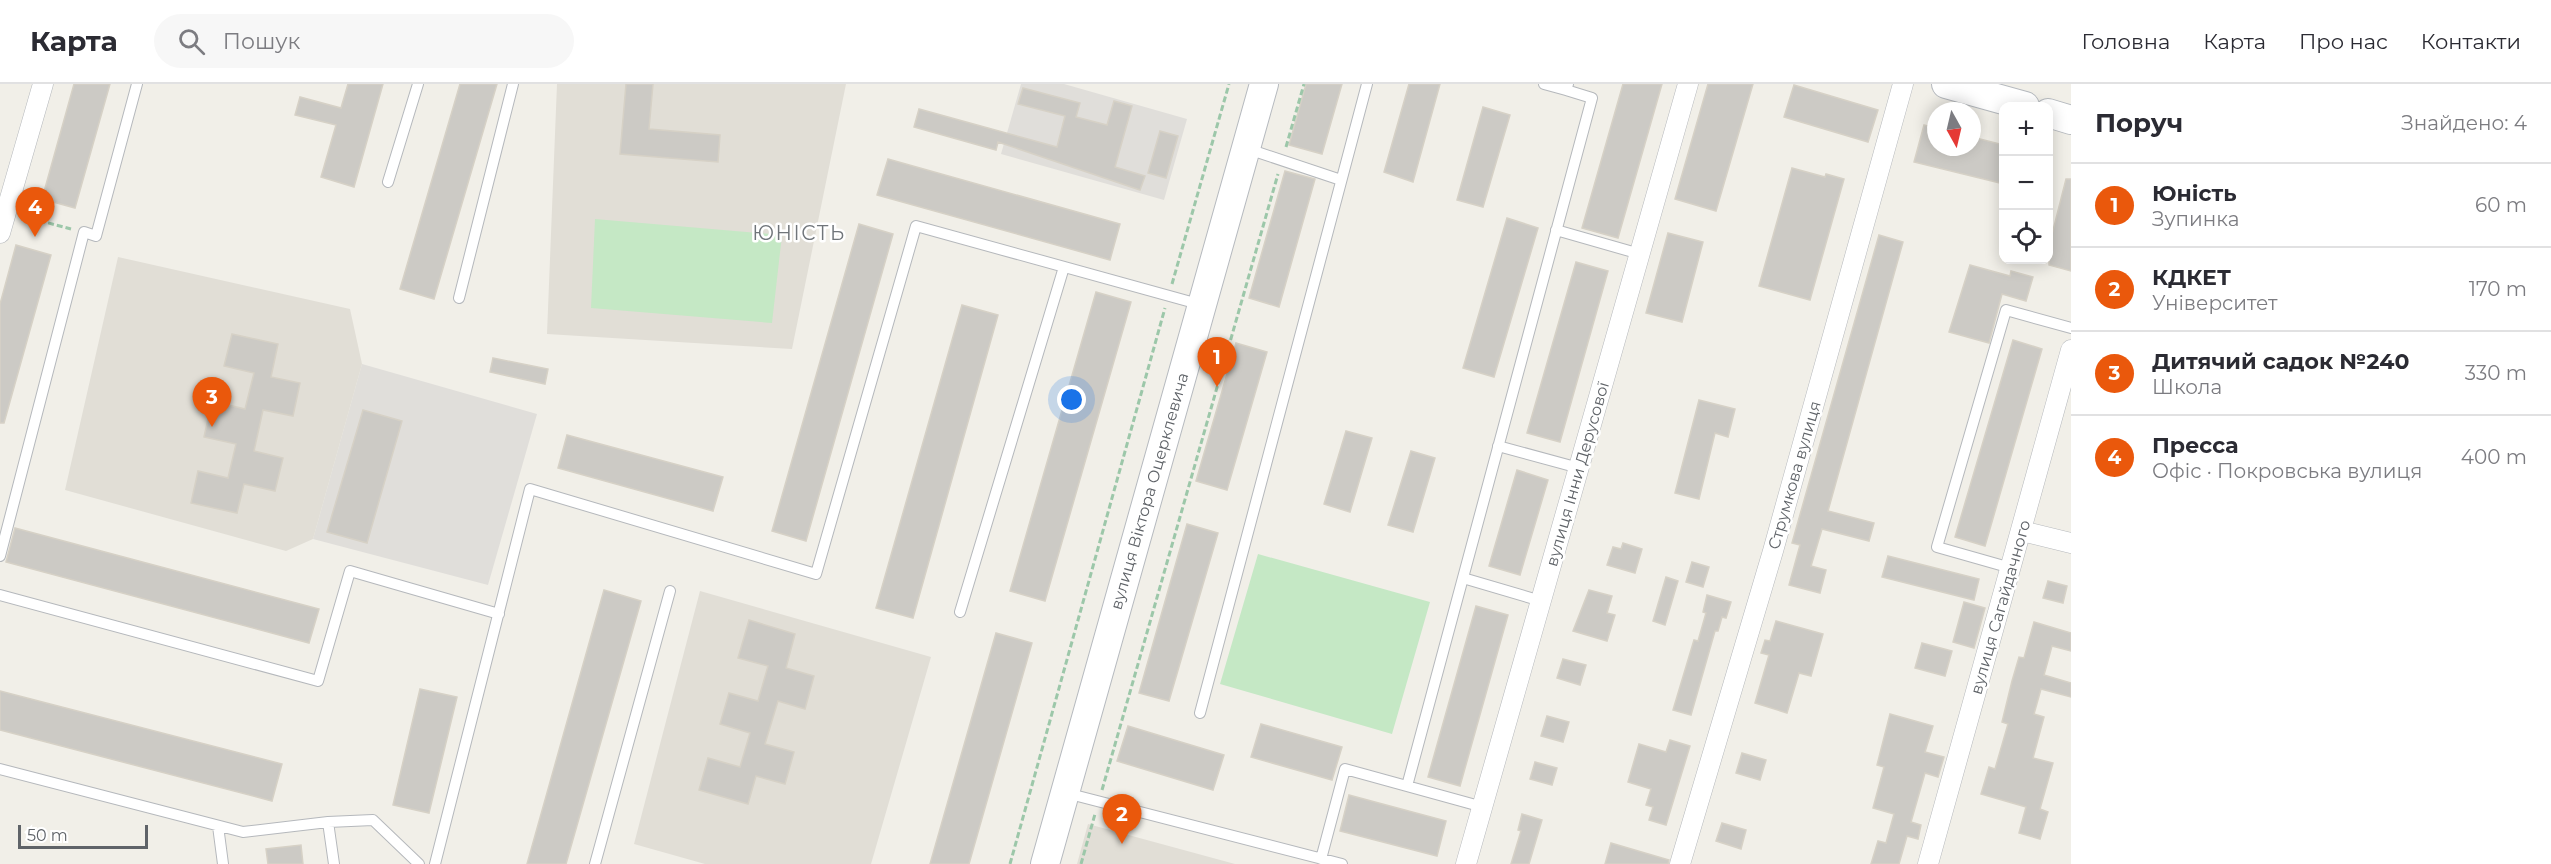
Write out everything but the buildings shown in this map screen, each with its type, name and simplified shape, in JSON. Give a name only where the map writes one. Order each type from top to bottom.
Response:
[{"type":"street","points":[[0,233],[43,84]]},
{"type":"street","name":"вулиця Віктора Оцерклевича","points":[[1045,864],[1264,84]]},
{"type":"street","name":"вулиця Інни Дерусової","points":[[1466,864],[1688,84]]},
{"type":"street","name":"Струмкова вулиця","points":[[1680,864],[1773,551],[1903,84]]},
{"type":"street","points":[[1946,84],[2011,102]]},
{"type":"street","points":[[2053,114],[2071,120]]},
{"type":"street","name":"вулиця Сагайдачного","points":[[1928,864],[2071,350]]},
{"type":"street","points":[[2022,531],[2071,543]]},
{"type":"lane","points":[[0,556],[84,232],[96,236],[137,84]]},
{"type":"lane","points":[[388,182],[417,84]]},
{"type":"lane","points":[[459,298],[513,84]]},
{"type":"lane","points":[[1200,713],[1367,84]]},
{"type":"lane","points":[[1407,786],[1592,98],[1567,87],[1544,84]]},
{"type":"lane","points":[[1246,149],[1341,180]]},
{"type":"lane","points":[[435,864],[530,489],[816,574],[916,226],[1202,305]]},
{"type":"lane","points":[[1556,230],[1640,254]]},
{"type":"lane","points":[[960,612],[1064,267]]},
{"type":"lane","points":[[2012,568],[1937,547],[2006,310],[2071,328]]},
{"type":"lane","points":[[1498,446],[1579,468]]},
{"type":"lane","points":[[0,595],[318,681],[350,571],[499,614]]},
{"type":"lane","points":[[1463,578],[1541,601]]},
{"type":"lane","points":[[595,864],[670,591]]},
{"type":"lane","points":[[0,769],[243,832],[328,822],[373,820],[419,864]]},
{"type":"lane","points":[[1321,858],[1345,769],[1483,807]]},
{"type":"lane","points":[[1064,792],[1342,864]]},
{"type":"lane","points":[[328,822],[334,864]]},
{"type":"lane","points":[[218,826],[223,864]]},
{"type":"path","points":[[1010,864],[1229,84]]},
{"type":"path","points":[[1081,864],[1304,84]]},
{"type":"path","points":[[6,211],[84,232]]},
{"type":"shaded area","points":[[557,84],[846,84],[792,349],[547,334]]},
{"type":"shaded area","points":[[1021,84],[1064,84],[1187,119],[1164,200],[1001,154]]},
{"type":"shaded area","points":[[118,257],[350,309],[362,364],[313,539],[286,551],[65,490]]},
{"type":"shaded area","points":[[362,364],[537,414],[488,585],[313,539]]},
{"type":"shaded area","points":[[700,591],[931,657],[871,864],[705,864],[634,844]]},
{"type":"shaded area","points":[[1088,824],[1235,864],[1077,864]]},
{"type":"green space","points":[[595,219],[782,235],[772,323],[591,308]]},
{"type":"green space","points":[[1258,554],[1430,602],[1392,734],[1220,684]]},
{"type":"place","name":"Пресса","points":[[35,237]]},
{"type":"place","name":"Юність","points":[[1217,387]]},
{"type":"place","name":"Дитячий садок №240","points":[[212,427]]},
{"type":"place","name":"КДКЕТ","points":[[1122,844]]},
{"type":"district","name":"ЮНІСТЬ","points":[[799,233]]}]
